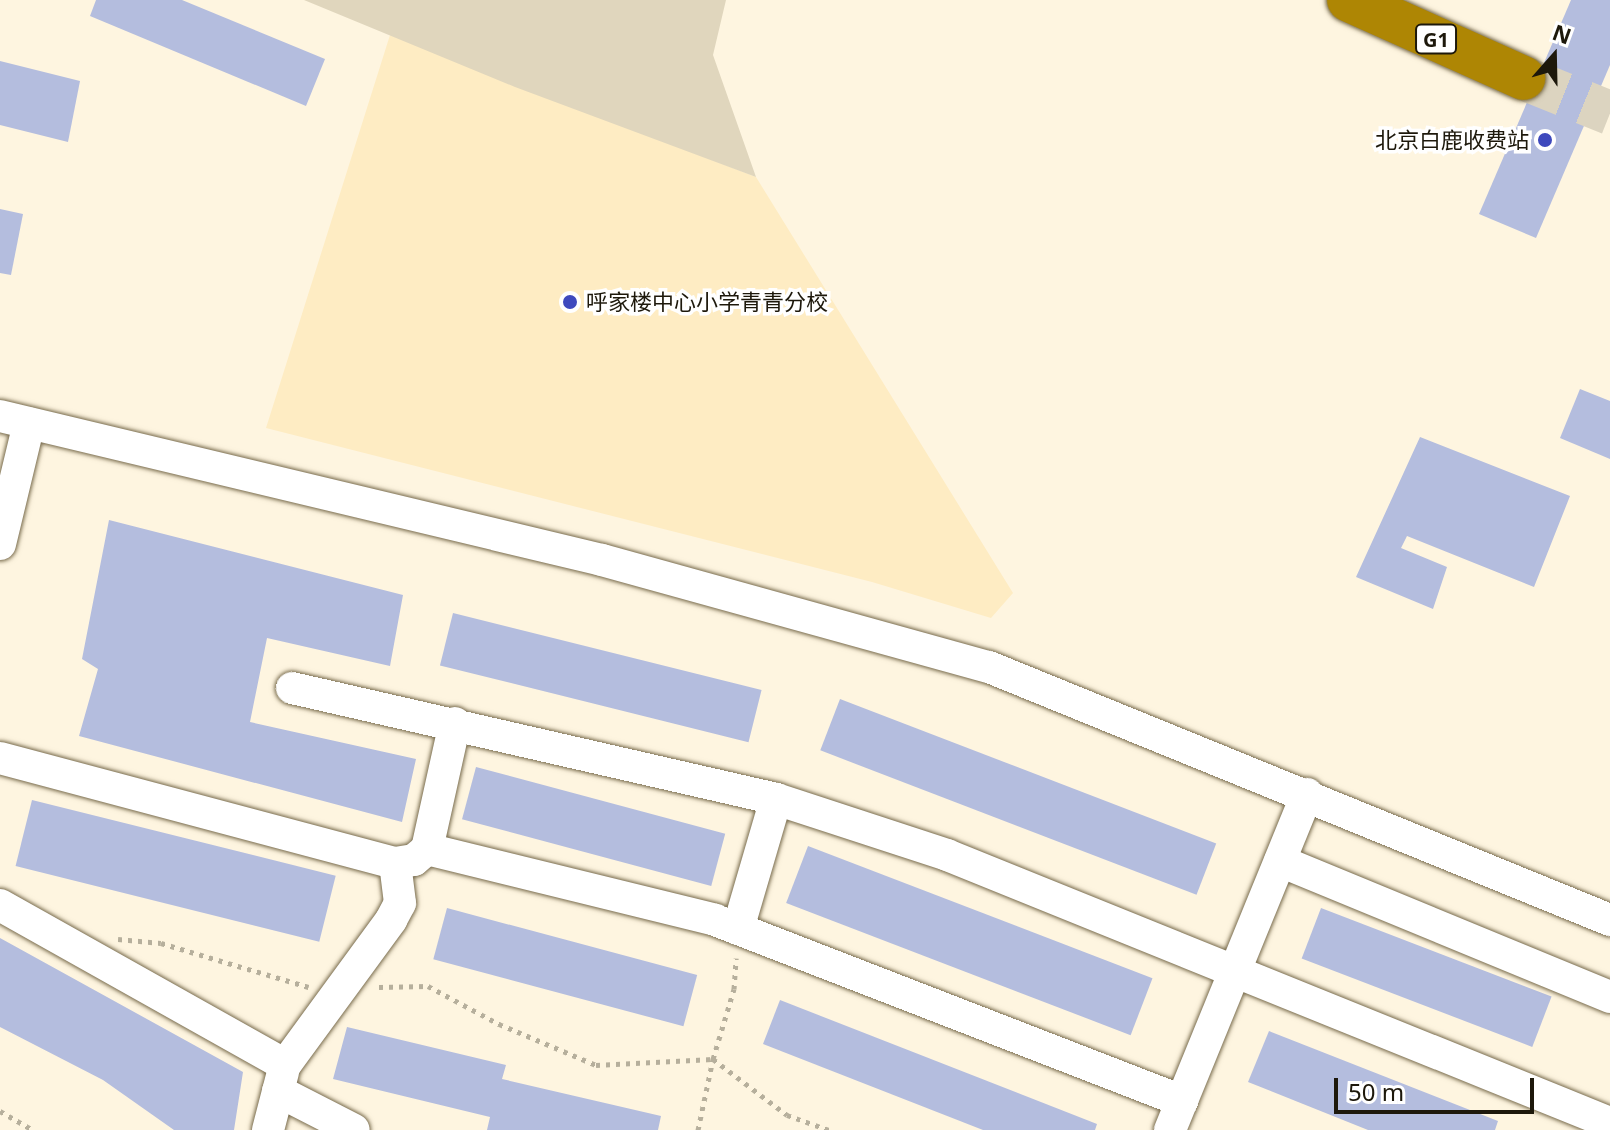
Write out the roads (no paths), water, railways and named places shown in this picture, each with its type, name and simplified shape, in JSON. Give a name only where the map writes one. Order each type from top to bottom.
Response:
[{"type":"highway","name":"G1","points":[[1349,0],[1523,78]]},
{"type":"street","points":[[0,544],[15,420],[788,608],[989,667],[1610,920]]},
{"type":"street","points":[[292,688],[776,799],[947,855],[1610,1123]]},
{"type":"street","points":[[0,758],[395,863],[414,860],[427,849],[455,723]]},
{"type":"street","points":[[427,849],[738,929],[1176,1116],[1307,794]]},
{"type":"street","points":[[738,929],[776,799]]},
{"type":"street","points":[[1280,861],[1610,997]]},
{"type":"street","points":[[268,1130],[282,1078],[400,903],[395,863]]},
{"type":"street","points":[[0,905],[83,951],[282,1078],[354,1130]]},
{"type":"tunnel","points":[[1523,78],[1610,113]]},
{"type":"place","name":"北京白鹿收费站","points":[[1545,140]]},
{"type":"place","name":"呼家楼中心小学青青分校","points":[[570,302]]}]
